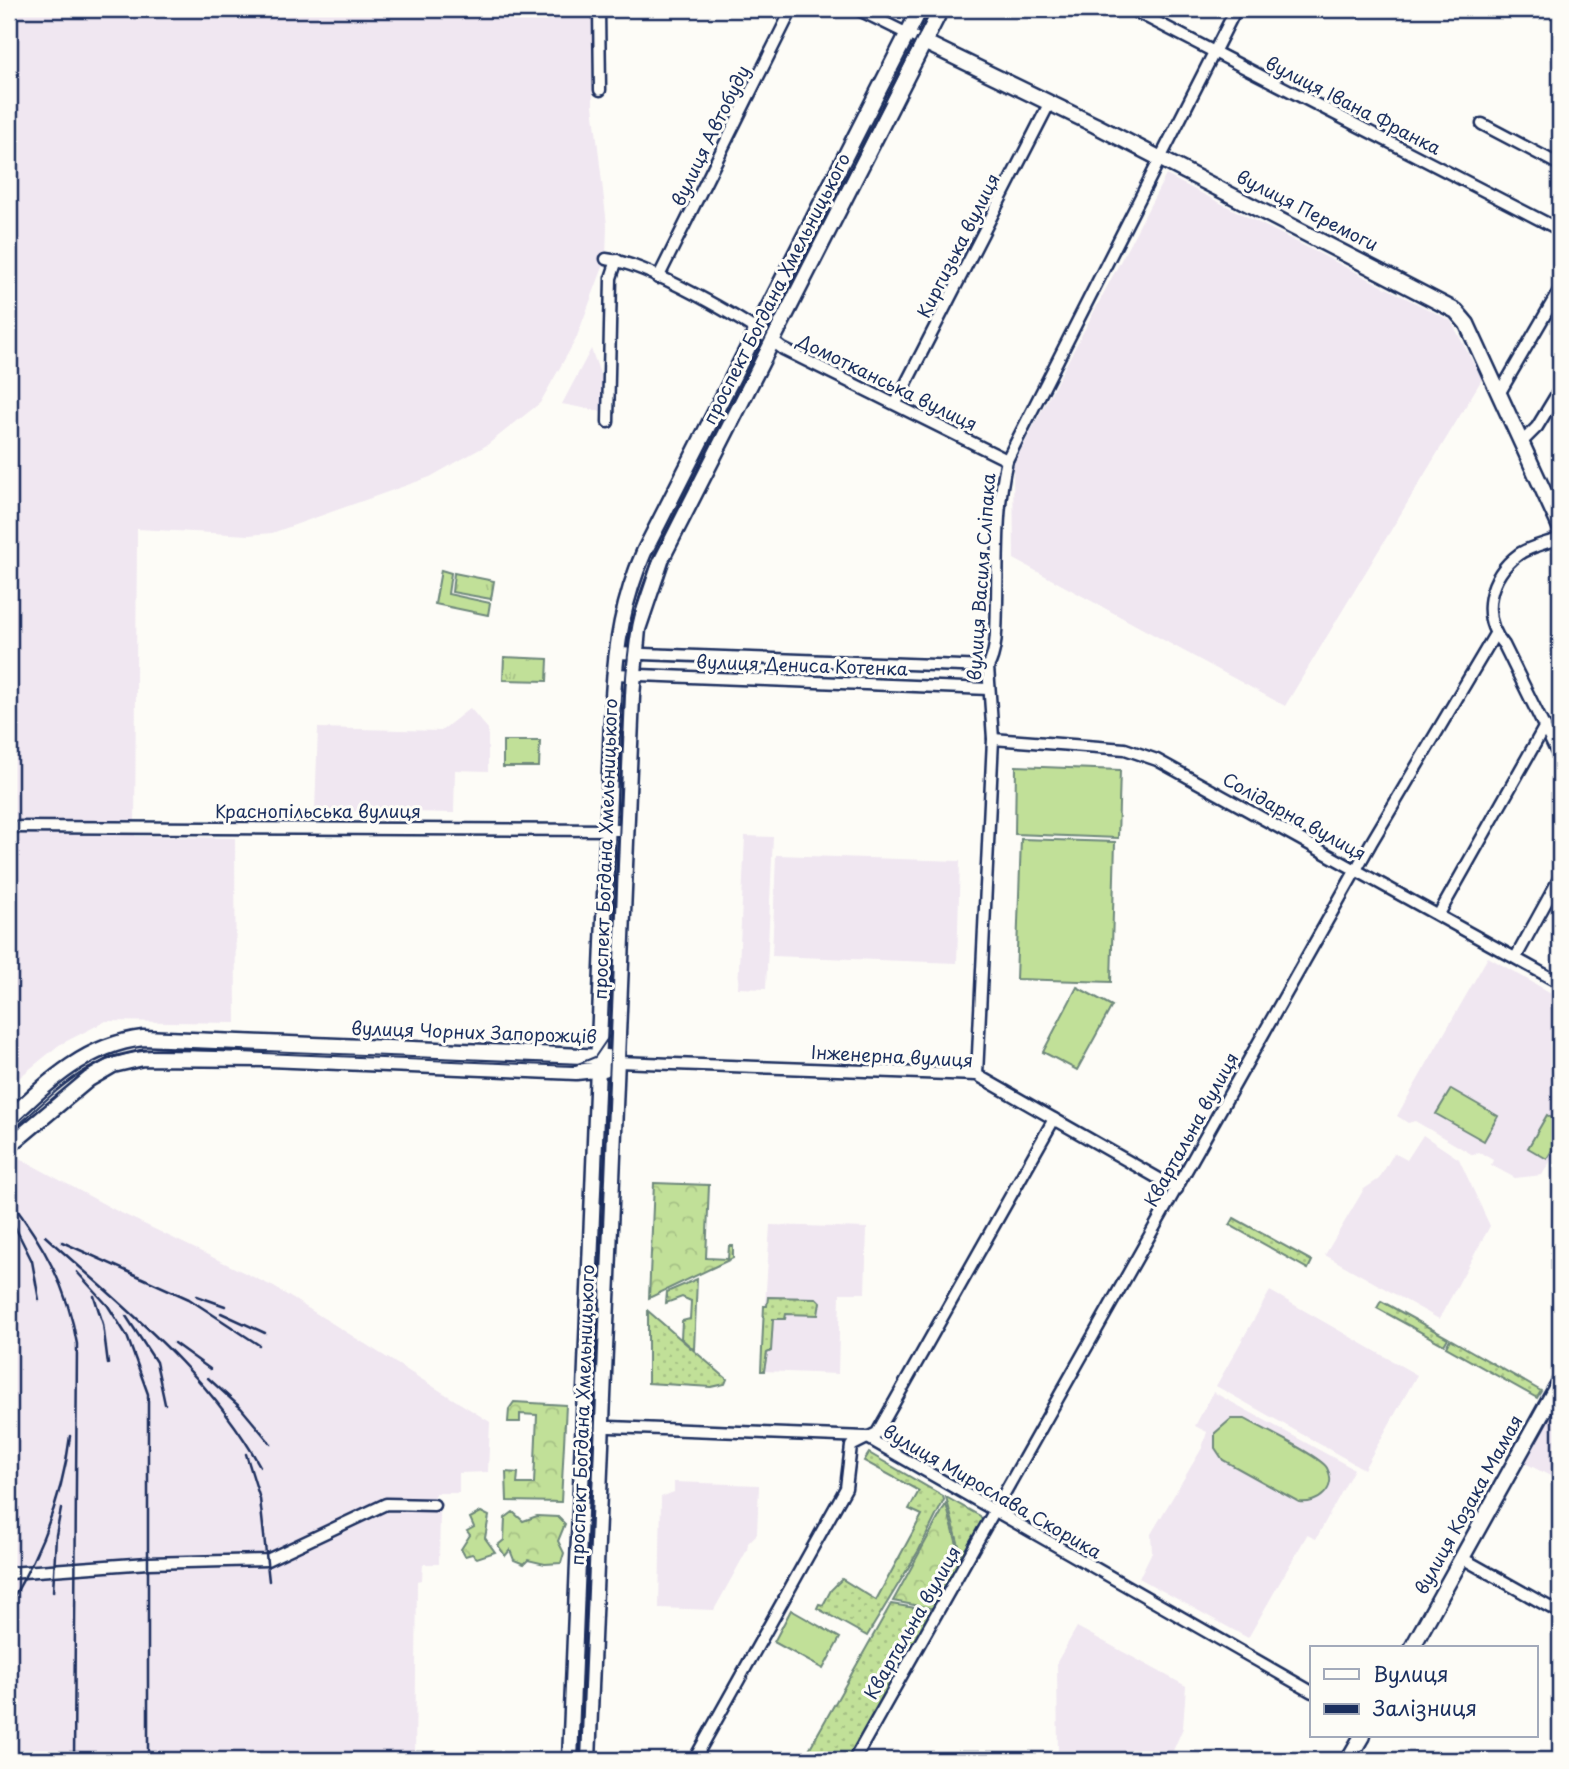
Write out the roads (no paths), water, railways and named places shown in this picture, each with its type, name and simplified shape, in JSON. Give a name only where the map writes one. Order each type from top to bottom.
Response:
[{"type":"main road","name":"проспект Богдана Хмельницького","points":[[570,1760],[614,674],[621,616],[636,570],[920,9]]},
{"type":"main road","name":"проспект Богдана Хмельницького","points":[[588,1760],[633,675],[642,613],[654,576],[940,9]]},
{"type":"main road","name":"вулиця Перемоги","points":[[924,42],[1160,158],[1443,301],[1457,311],[1467,324],[1560,527]]},
{"type":"main road","name":"вулиця Чорних Запорожців","points":[[9,1119],[82,1057],[131,1039],[170,1038],[598,1055],[617,1062]]},
{"type":"main road","points":[[482,1052],[482,1069]]},
{"type":"main road","name":"вулиця Чорних Запорожців","points":[[9,1146],[76,1088],[113,1065],[133,1059],[241,1059],[598,1071],[617,1062]]},
{"type":"main road","points":[[592,1215],[611,1215]]},
{"type":"main road","name":"вулиця Козака Мамая","points":[[1413,1646],[1560,1381]]},
{"type":"main road","points":[[1348,1760],[1361,1738]]},
{"type":"street","points":[[600,9],[600,90]]},
{"type":"street","name":"вулиця Автобуду","points":[[658,278],[792,9]]},
{"type":"street","points":[[857,9],[924,42]]},
{"type":"street","name":"вулиця Івана Франка","points":[[1131,9],[1560,230]]},
{"type":"street","name":"вулиця Василя Сліпака","points":[[977,1075],[993,739],[993,708],[988,667],[992,659],[996,625],[1001,484],[1007,460],[1236,9]]},
{"type":"street","name":"Киргизька вулиця","points":[[896,403],[1049,104]]},
{"type":"street","points":[[1482,124],[1560,165]]},
{"type":"street","name":"Домотканська вулиця","points":[[608,422],[612,260],[658,278],[758,329],[783,349],[1007,460]]},
{"type":"street","points":[[1499,394],[1560,289]]},
{"type":"street","points":[[1521,443],[1537,427],[1560,389]]},
{"type":"street","points":[[1560,538],[1520,554],[1500,574],[1490,597],[1489,615],[1495,634],[1504,645],[1560,759]]},
{"type":"street","name":"Квартальна вулиця","points":[[854,1760],[1356,870],[1495,634]]},
{"type":"street","name":"вулиця Дениса Котенка","points":[[616,653],[988,667]]},
{"type":"street","name":"вулиця Дениса Котенка","points":[[614,674],[989,689]]},
{"type":"street","points":[[1439,914],[1545,726]]},
{"type":"street","name":"Солідарна вулиця","points":[[993,739],[1110,747],[1139,753],[1174,769],[1560,983]]},
{"type":"street","name":"Краснопільська вулиця","points":[[9,827],[626,830]]},
{"type":"street","points":[[1516,957],[1560,879]]},
{"type":"street","name":"Інженерна вулиця","points":[[617,1062],[977,1075],[1177,1189]]},
{"type":"street","points":[[694,1760],[846,1488],[851,1446],[877,1433],[1054,1119]]},
{"type":"street","name":"вулиця Мирослава Скорика","points":[[584,1426],[866,1437],[1310,1691]]},
{"type":"street","points":[[9,1573],[148,1563],[267,1560],[386,1504],[434,1505]]},
{"type":"street","points":[[581,1508],[598,1508]]},
{"type":"street","points":[[1462,1558],[1560,1614]]},
{"type":"street","points":[[572,1724],[590,1724]]},
{"type":"tram line","points":[[581,1760],[625,696],[632,624],[641,590],[655,556],[932,9]]},
{"type":"tram line","points":[[9,1134],[80,1074],[98,1063],[142,1051],[169,1049],[573,1066],[595,1057],[610,1035]]},
{"type":"railway","points":[[9,1199],[33,1232],[52,1267],[67,1304],[77,1344],[74,1760]]},
{"type":"railway","points":[[9,1215],[32,1261],[39,1300]]},
{"type":"railway","points":[[45,1236],[134,1315],[190,1371],[239,1432],[260,1466]]},
{"type":"railway","points":[[62,1242],[189,1299],[259,1345]]},
{"type":"railway","points":[[77,1272],[108,1306],[127,1336],[148,1394],[148,1760]]},
{"type":"railway","points":[[94,1296],[103,1324],[108,1364]]},
{"type":"railway","points":[[197,1296],[225,1306]]},
{"type":"railway","points":[[221,1313],[265,1333]]},
{"type":"railway","points":[[126,1316],[156,1362],[165,1404]]},
{"type":"railway","points":[[174,1343],[210,1369]]},
{"type":"railway","points":[[208,1378],[241,1408],[271,1444]]},
{"type":"railway","points":[[9,1605],[31,1565],[56,1502],[70,1436]]},
{"type":"railway","points":[[246,1454],[260,1499],[269,1581]]},
{"type":"railway","points":[[53,1592],[56,1535],[61,1509]]}]
